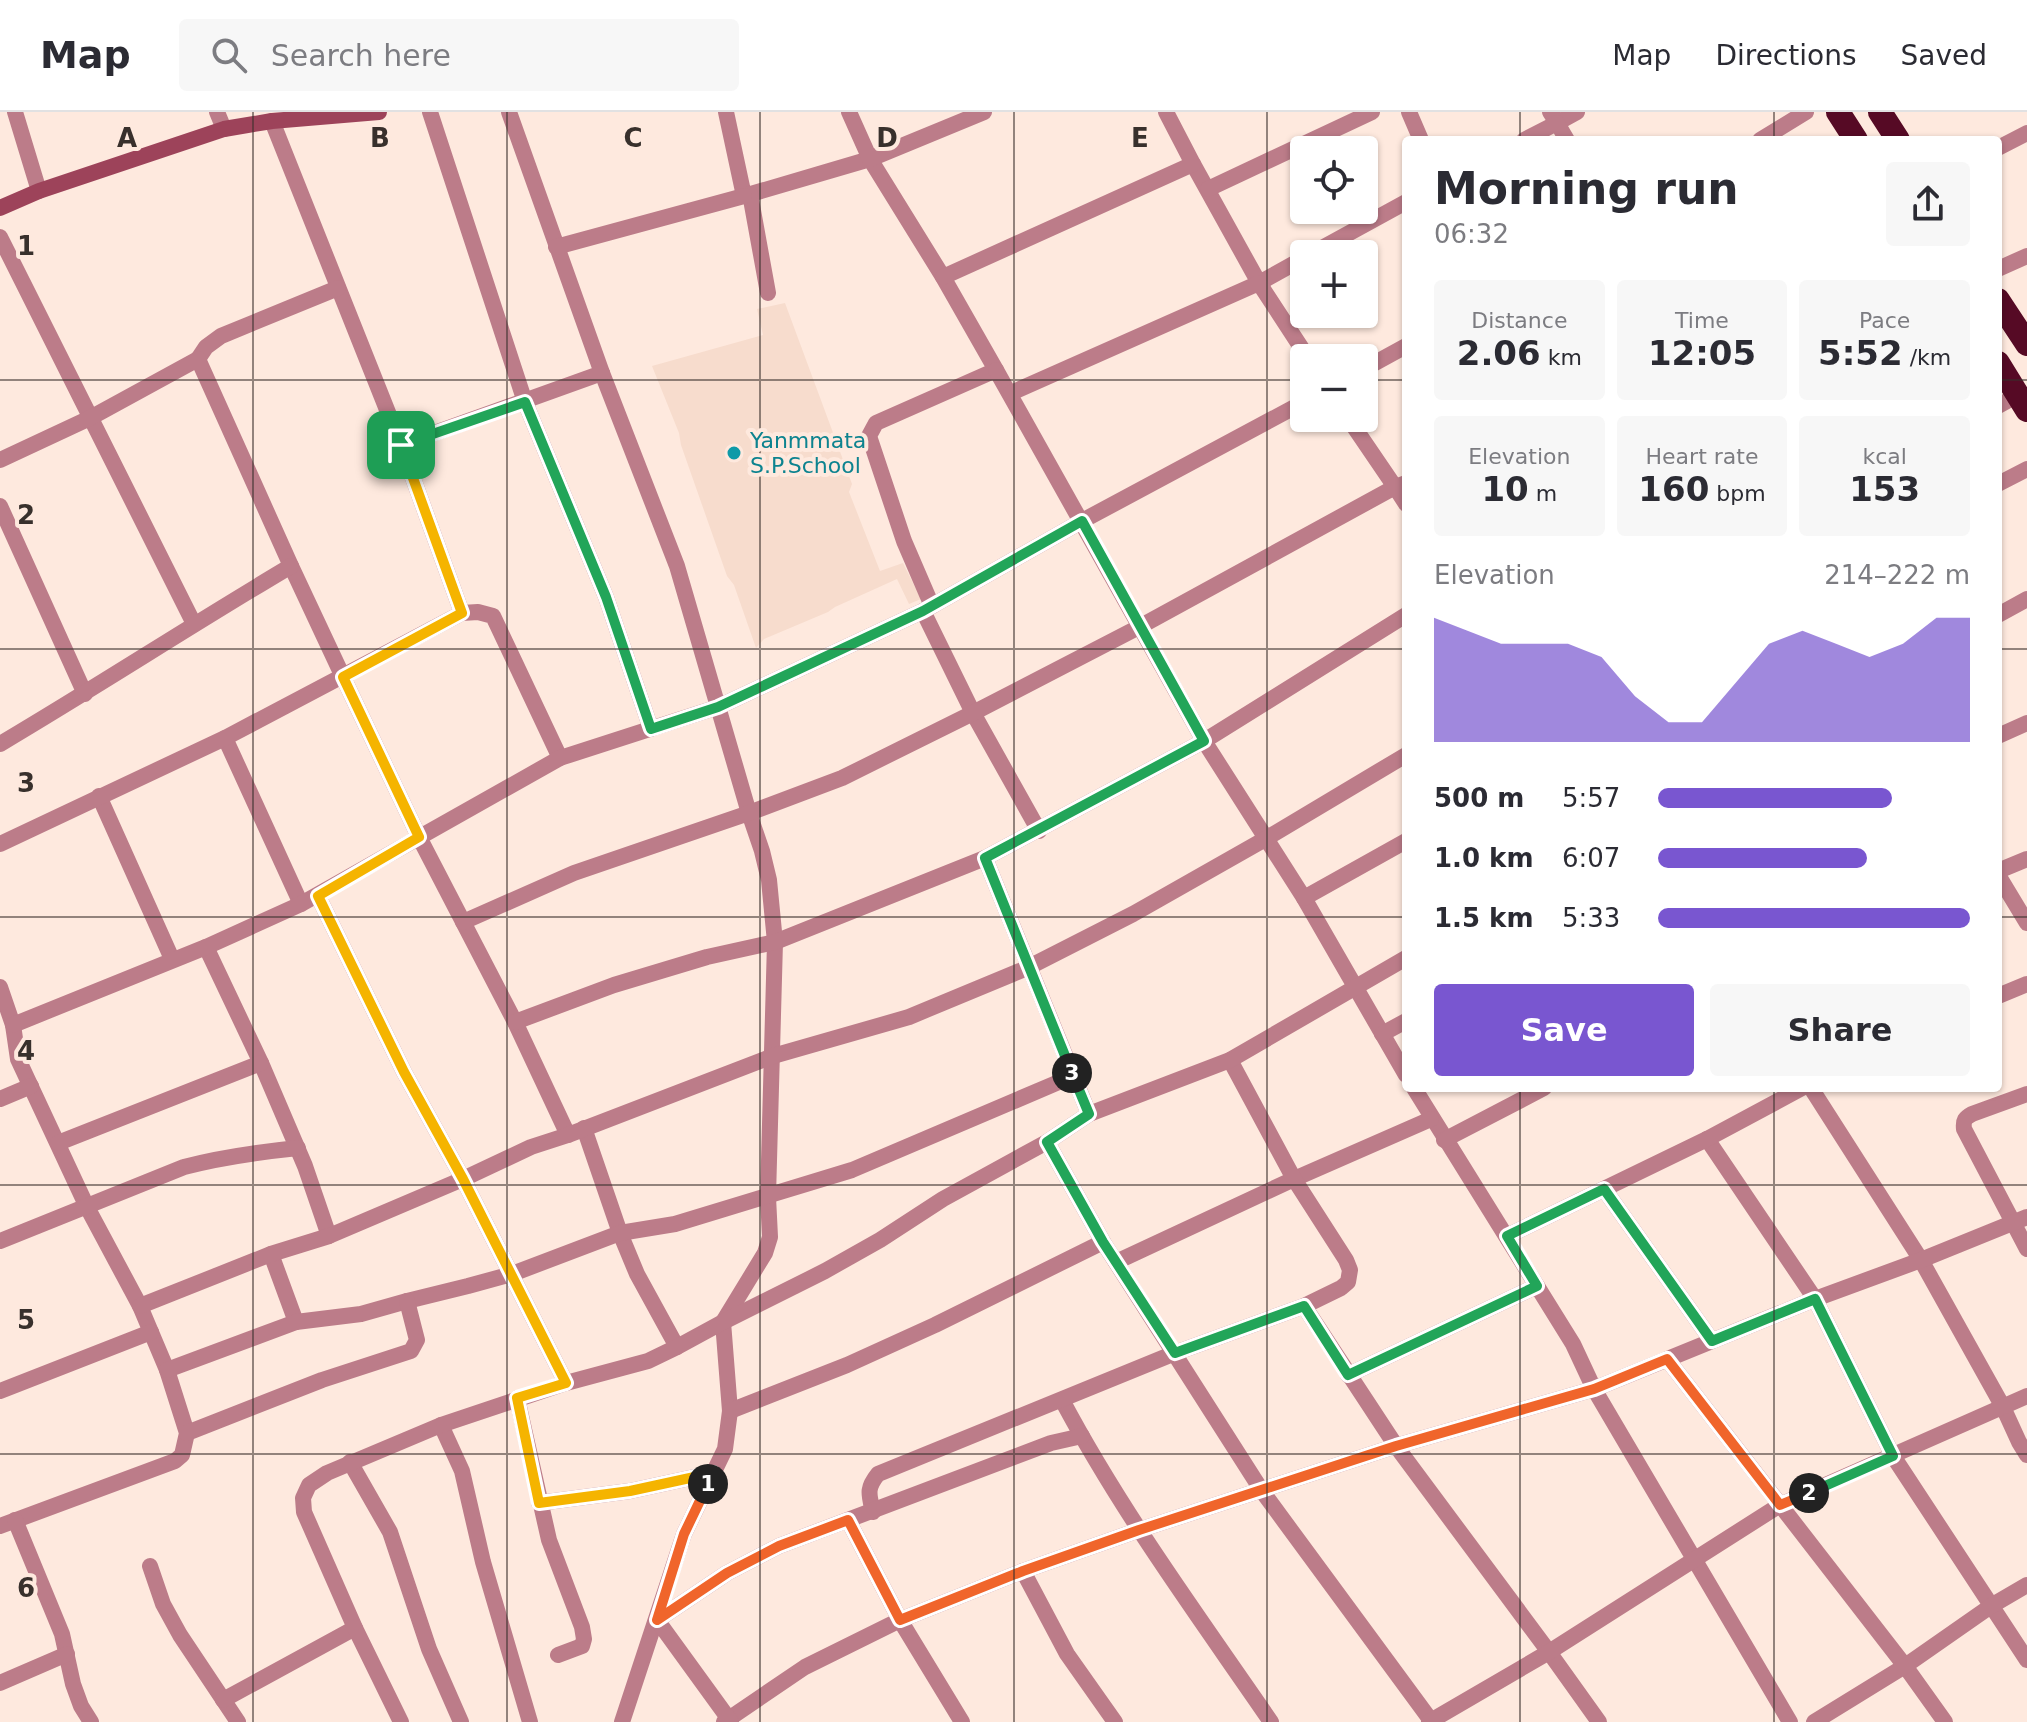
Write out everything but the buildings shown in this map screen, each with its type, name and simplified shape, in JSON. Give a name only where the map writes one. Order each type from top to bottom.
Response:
[{"type":"highway","points":[[1838,112],[1853,136]]},
{"type":"highway","points":[[1880,112],[1895,136]]},
{"type":"highway","points":[[2002,306],[2027,344]]},
{"type":"highway","points":[[2002,373],[2014,404]]},
{"type":"street","points":[[15,112],[39,191]]},
{"type":"street","points":[[217,112],[224,129]]},
{"type":"street","points":[[0,208],[39,191],[224,129],[272,121],[379,112]]},
{"type":"street","points":[[430,112],[525,402],[606,597],[651,729]]},
{"type":"street","points":[[509,112],[602,373],[677,566],[762,851],[769,880],[775,942],[768,1197],[770,1237],[765,1253],[723,1322],[730,1411],[725,1449],[684,1534],[622,1722]]},
{"type":"street","points":[[726,112],[768,293]]},
{"type":"street","points":[[849,112],[870,159],[1011,393],[1204,741],[1304,898],[1402,1068]]},
{"type":"street","points":[[556,247],[870,159],[984,112]]},
{"type":"street","points":[[1166,112],[1259,283],[1299,344]]},
{"type":"street","points":[[1208,189],[1372,112]]},
{"type":"street","points":[[1409,112],[1419,136]]},
{"type":"street","points":[[1529,136],[1554,118],[1577,112]]},
{"type":"street","points":[[1767,136],[1806,112]]},
{"type":"street","points":[[1554,118],[1565,136]]},
{"type":"street","points":[[272,121],[401,445],[462,613]]},
{"type":"street","points":[[2002,146],[2027,133]]},
{"type":"street","points":[[943,277],[1193,164]]},
{"type":"street","points":[[1337,240],[1402,204]]},
{"type":"street","points":[[0,237],[194,624]]},
{"type":"street","points":[[2002,267],[2027,256]]},
{"type":"street","points":[[1011,393],[1259,283],[1290,266]]},
{"type":"street","points":[[0,460],[90,418],[198,359],[206,347],[221,336],[338,288]]},
{"type":"street","points":[[1378,361],[1402,348]]},
{"type":"street","points":[[198,359],[291,566],[419,837],[576,1132],[637,1274],[677,1347]]},
{"type":"street","points":[[996,370],[876,423],[869,436],[927,608],[973,713],[1039,831]]},
{"type":"street","points":[[401,445],[602,373]]},
{"type":"street","points":[[13,1025],[206,947],[318,896],[560,758],[718,707],[927,608],[1290,410]]},
{"type":"street","points":[[463,922],[584,869],[842,778],[1141,626],[1400,485],[1359,432]]},
{"type":"street","points":[[2002,482],[2027,469]]},
{"type":"street","points":[[0,506],[85,694]]},
{"type":"street","points":[[0,744],[291,566]]},
{"type":"street","points":[[2002,613],[2027,599]]},
{"type":"street","points":[[0,844],[225,738],[462,613],[478,612],[493,616],[560,758]]},
{"type":"street","points":[[515,1022],[614,985],[707,957],[775,942],[985,858],[1204,741],[1402,617]]},
{"type":"street","points":[[2002,734],[2027,723]]},
{"type":"street","points":[[225,738],[301,904]]},
{"type":"street","points":[[140,1306],[271,1254],[329,1236],[531,1147],[773,1056],[909,1017],[1030,967],[1133,914],[1402,757]]},
{"type":"street","points":[[99,796],[172,959]]},
{"type":"street","points":[[1304,898],[1402,843]]},
{"type":"street","points":[[985,858],[1089,1114]]},
{"type":"street","points":[[2002,871],[2027,859]]},
{"type":"street","points":[[2002,880],[2027,923]]},
{"type":"street","points":[[318,896],[404,1072],[463,1179],[566,1383]]},
{"type":"street","points":[[206,947],[298,1148],[329,1236]]},
{"type":"street","points":[[397,1720],[304,1512],[303,1498],[309,1485],[350,1462],[441,1425],[517,1398],[648,1361],[825,1271],[943,1199],[1047,1142],[1089,1114],[1230,1060],[1402,960]]},
{"type":"street","points":[[2002,994],[2027,984]]},
{"type":"street","points":[[0,987],[13,1025],[18,1059],[87,1207],[140,1306],[167,1370],[187,1433],[182,1455],[175,1461],[8,1523],[62,1634],[73,1684],[91,1722]]},
{"type":"street","points":[[1382,1034],[1402,1023]]},
{"type":"street","points":[[873,1512],[870,1484],[878,1474],[1175,1353],[1304,1306],[1348,1282],[1350,1270],[1346,1260],[1294,1179],[1230,1060]]},
{"type":"street","points":[[58,1143],[261,1063]]},
{"type":"street","points":[[167,1370],[296,1322],[353,1316],[512,1274],[620,1233],[675,1224],[852,1170],[1073,1076]]},
{"type":"street","points":[[0,1099],[31,1086]]},
{"type":"street","points":[[1416,1092],[1573,1344],[1594,1389],[1790,1722]]},
{"type":"street","points":[[1444,1140],[1536,1092]]},
{"type":"street","points":[[1507,1236],[1707,1139],[1795,1092]]},
{"type":"street","points":[[1814,1092],[1921,1260],[2027,1455]]},
{"type":"street","points":[[2027,1094],[1972,1114],[1963,1123],[2020,1220],[2027,1249]]},
{"type":"street","points":[[1116,1262],[1431,1119]]},
{"type":"street","points":[[1707,1139],[1815,1299],[1893,1456],[2027,1660]]},
{"type":"street","points":[[1047,1142],[1103,1242],[1262,1491],[1430,1722],[1549,1652],[1780,1505],[2027,1396]]},
{"type":"street","points":[[0,1241],[184,1167],[249,1153],[298,1148]]},
{"type":"street","points":[[1604,1189],[1712,1341]]},
{"type":"street","points":[[657,1620],[728,1721],[805,1667],[900,1620],[1023,1571],[1396,1446],[1594,1389],[2020,1220]]},
{"type":"street","points":[[730,1411],[847,1365],[1103,1242]]},
{"type":"street","points":[[271,1254],[296,1322]]},
{"type":"street","points":[[1348,1375],[1537,1286]]},
{"type":"street","points":[[187,1433],[322,1380],[411,1351],[417,1340],[407,1301]]},
{"type":"street","points":[[1304,1306],[1396,1446],[1599,1722]]},
{"type":"street","points":[[0,1391],[151,1332]]},
{"type":"street","points":[[1667,1359],[1945,1722]]},
{"type":"street","points":[[517,1398],[549,1540],[584,1639],[582,1646],[558,1655]]},
{"type":"street","points":[[1062,1400],[1139,1530],[1271,1722]]},
{"type":"street","points":[[441,1425],[462,1471],[483,1562],[530,1722]]},
{"type":"street","points":[[657,1620],[727,1573],[779,1546],[1051,1443],[1082,1436]]},
{"type":"street","points":[[350,1462],[396,1546],[429,1649],[461,1722]]},
{"type":"street","points":[[539,1503],[630,1491],[713,1473]]},
{"type":"street","points":[[848,1520],[900,1620],[962,1722]]},
{"type":"street","points":[[150,1566],[163,1604],[180,1635],[238,1722]]},
{"type":"street","points":[[1023,1571],[1067,1654],[1115,1722]]},
{"type":"street","points":[[1814,1722],[2027,1585]]},
{"type":"street","points":[[223,1700],[355,1628]]},
{"type":"street","points":[[0,1683],[67,1654]]},
{"type":"shaded area","points":[[785,303],[852,484],[849,492],[880,571],[903,563],[921,599],[909,604],[897,579],[764,639],[756,648],[652,366],[763,335],[757,309]]},
{"type":"place","name":"Yanmmata S.P.School","points":[[734,453]]},
{"type":"route","points":[[525,402],[606,597],[651,729],[718,707],[923,611],[1082,521],[1204,741],[985,858],[1089,1114],[1047,1142],[1103,1242],[1175,1353],[1304,1306],[1348,1375],[1537,1286],[1507,1236],[1604,1189],[1712,1341],[1815,1299],[1893,1456],[1780,1505],[1667,1359],[1594,1389],[1396,1446],[1139,1530],[1023,1571],[900,1620],[848,1520],[779,1546],[727,1573],[657,1620],[684,1534],[713,1473],[630,1491],[539,1503],[517,1398],[566,1383],[463,1179],[404,1072],[318,896],[419,837],[343,677],[462,613],[401,445],[525,402]]}]
